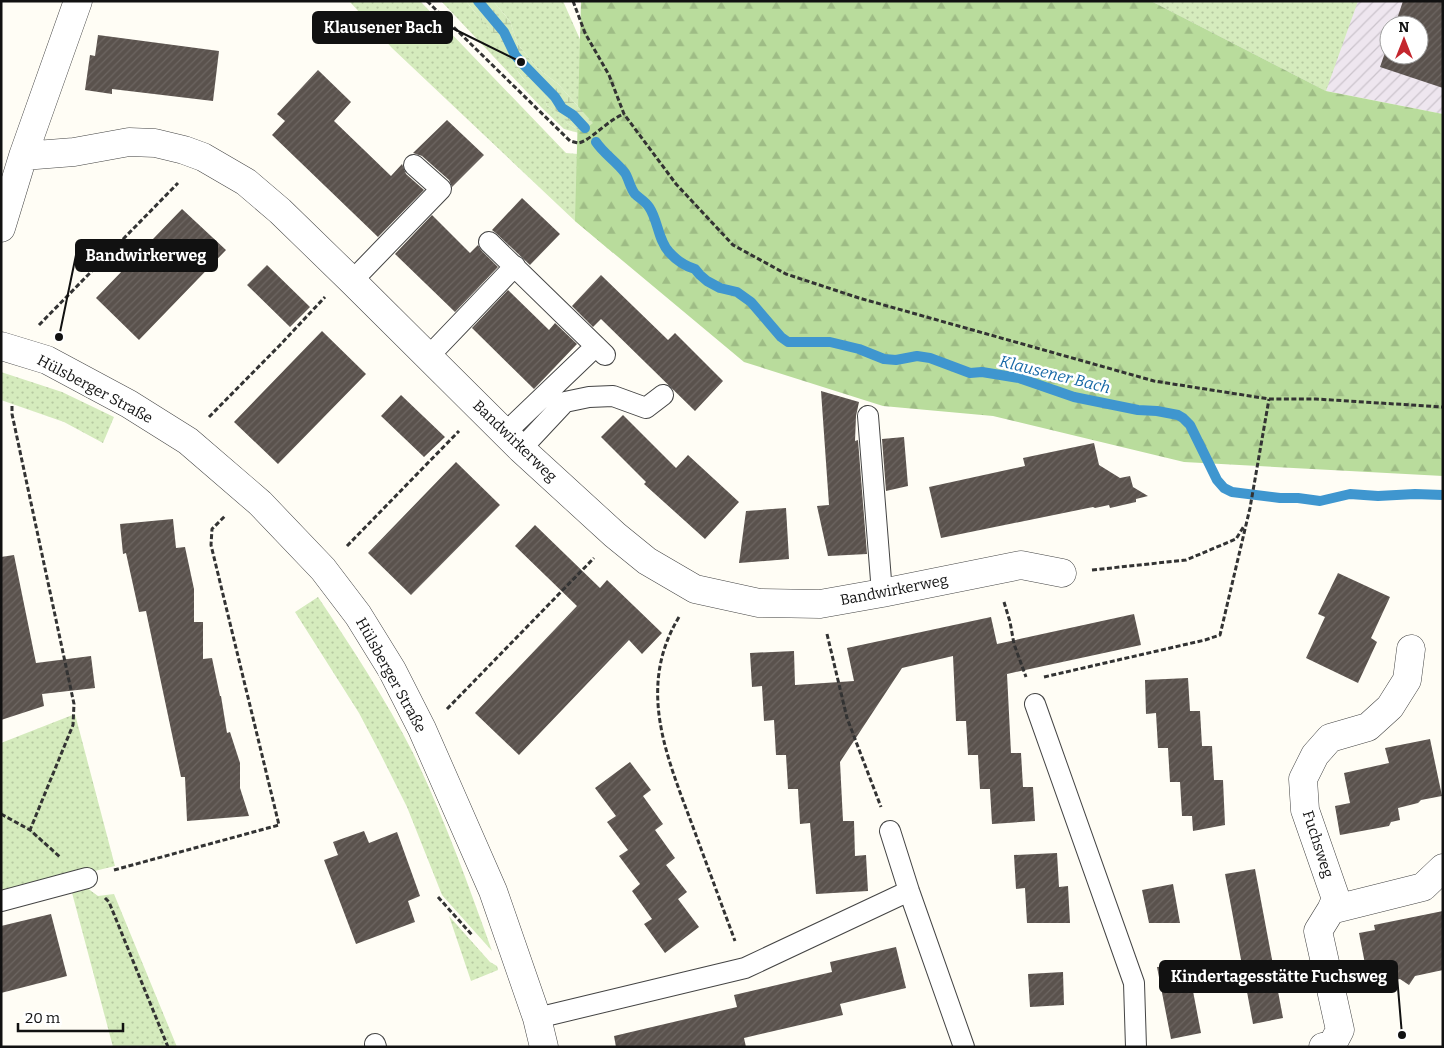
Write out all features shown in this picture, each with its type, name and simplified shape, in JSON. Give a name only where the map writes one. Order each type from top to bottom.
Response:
[{"type":"street","points":[[1,228],[23,156],[78,1]]},
{"type":"street","name":"Bandwirkerweg","points":[[23,156],[74,152],[129,142],[155,143],[203,157],[246,182],[352,281],[513,441],[614,535],[647,561],[695,589],[758,603],[820,604],[1021,565],[1062,574]]},
{"type":"street","name":"Hülsberger Straße","points":[[1,346],[47,360],[130,404],[188,441],[260,503],[323,569],[358,615],[392,670],[422,729],[493,891],[537,1018],[544,1047]]},
{"type":"street","name":"Fuchsweg","points":[[1323,1047],[1332,1045],[1340,1030],[1318,931],[1336,899],[1305,810],[1303,779],[1314,754],[1330,738],[1368,727],[1390,707],[1407,680],[1411,649]]},
{"type":"street","points":[[1331,910],[1423,887],[1443,868]]},
{"type":"lane","points":[[352,281],[441,189],[414,166]]},
{"type":"lane","points":[[489,242],[601,350],[513,441]]},
{"type":"lane","points":[[428,357],[515,266]]},
{"type":"lane","points":[[513,441],[565,402],[589,396],[613,396],[646,408],[663,395]]},
{"type":"lane","points":[[868,416],[882,593]]},
{"type":"lane","points":[[1035,704],[1134,983],[1136,1047]]},
{"type":"lane","points":[[890,831],[964,1047]]},
{"type":"lane","points":[[1,901],[87,878]]},
{"type":"lane","points":[[537,1018],[745,968],[909,891]]},
{"type":"path","points":[[427,1],[570,141],[578,143],[584,140],[617,116],[624,114]]},
{"type":"path","points":[[573,1],[585,33],[609,75],[624,114],[676,184],[733,245],[786,274],[859,298],[1154,381],[1269,399],[1316,399],[1443,407]]},
{"type":"path","points":[[42,320],[203,157]]},
{"type":"path","points":[[213,413],[310,314]]},
{"type":"path","points":[[1036,679],[1220,635],[1250,508],[1269,399]]},
{"type":"path","points":[[12,406],[74,704],[73,725],[30,830]]},
{"type":"path","points":[[346,547],[459,431]]},
{"type":"path","points":[[1062,574],[1186,560],[1236,539],[1246,523]]},
{"type":"path","points":[[124,867],[279,825],[214,560],[211,534]]},
{"type":"path","points":[[454,702],[588,564]]},
{"type":"path","points":[[695,589],[675,622],[662,655],[657,686],[659,724],[668,759],[745,968]]},
{"type":"path","points":[[820,604],[847,718],[890,831]]},
{"type":"path","points":[[1010,622],[1014,644],[1027,681]]},
{"type":"path","points":[[1,814],[30,830],[87,878],[109,902],[168,1047]]},
{"type":"path","points":[[438,896],[474,937]]},
{"type":"shaded area","points":[[1151,1],[1443,1],[1443,114],[1326,91]]},
{"type":"green space","points":[[349,1],[420,1],[566,153],[578,154],[613,253],[575,221],[392,48]]},
{"type":"green space","points":[[441,1],[466,1],[497,38],[522,77],[535,89],[544,94],[547,106],[562,114],[567,123],[582,132],[564,129]]},
{"type":"green space","points":[[466,1],[493,1],[510,21],[517,43],[536,67],[558,84],[593,123],[582,132],[567,123],[561,114],[547,106],[544,95],[532,89],[509,60],[496,38]]},
{"type":"green space","points":[[493,1],[563,1],[590,62],[593,123],[558,84],[536,67],[517,43],[510,21]]},
{"type":"green space","points":[[581,1],[1151,1],[1326,91],[1443,114],[1443,476],[1184,462],[993,416],[883,406],[744,362],[575,221]]},
{"type":"green space","points":[[1151,1],[1358,1],[1326,91]]},
{"type":"green space","points":[[1,372],[62,392],[114,417],[103,443],[64,422],[1,400]]},
{"type":"green space","points":[[318,597],[380,693],[413,753],[465,876],[492,951],[442,895],[407,807],[379,751],[359,713],[295,612]]},
{"type":"green space","points":[[75,714],[115,866],[1,894],[1,743]]},
{"type":"green space","points":[[83,885],[98,896],[114,894],[177,1047],[113,1047],[71,889]]},
{"type":"green space","points":[[449,916],[490,962],[497,966],[498,970],[471,981]]},
{"type":"building","points":[[1403,1],[1443,1],[1443,88],[1380,67],[1381,65],[1429,65],[1429,15],[1398,15]]},
{"type":"building","points":[[98,35],[219,51],[213,101],[112,89],[112,94],[85,90],[90,55],[95,56]]},
{"type":"building","points":[[318,70],[351,102],[334,121],[391,176],[402,164],[406,174],[424,190],[378,237],[272,135],[285,121],[277,114]]},
{"type":"building","points":[[447,120],[484,155],[452,187],[449,180],[422,156],[413,153]]},
{"type":"building","points":[[522,198],[560,234],[530,265],[492,230]]},
{"type":"building","points":[[182,209],[226,250],[139,340],[96,298]]},
{"type":"building","points":[[432,215],[470,253],[478,245],[498,267],[455,312],[395,254]]},
{"type":"building","points":[[267,265],[310,307],[290,327],[247,285]]},
{"type":"building","points":[[601,275],[668,340],[675,333],[723,381],[695,411],[601,319],[593,327],[572,306]]},
{"type":"building","points":[[508,290],[549,330],[555,323],[577,344],[534,389],[472,328]]},
{"type":"building","points":[[322,331],[366,374],[278,464],[234,422]]},
{"type":"building","points":[[821,391],[859,402],[856,416],[855,441],[858,440],[867,554],[828,556],[817,506],[829,505]]},
{"type":"building","points":[[401,395],[445,437],[424,457],[381,416]]},
{"type":"building","points":[[623,415],[676,468],[688,455],[739,502],[705,539],[644,484],[646,482],[601,437]]},
{"type":"building","points":[[904,437],[908,486],[886,491],[882,439]]},
{"type":"building","points":[[1094,443],[1099,465],[1120,478],[1130,476],[1133,487],[1148,496],[1136,499],[1136,502],[1110,508],[1109,505],[1093,507],[941,538],[929,487],[1025,466],[1023,458]]},
{"type":"building","points":[[456,462],[500,505],[411,595],[368,553]]},
{"type":"building","points":[[786,508],[789,559],[739,563],[746,511]]},
{"type":"building","points":[[173,519],[176,548],[185,547],[194,589],[194,622],[203,622],[203,659],[212,658],[227,733],[230,732],[240,763],[240,788],[249,816],[187,821],[185,777],[181,777],[146,611],[139,612],[126,553],[123,554],[120,524]]},
{"type":"building","points":[[535,525],[600,588],[607,580],[662,633],[642,654],[629,640],[519,755],[475,713],[577,606],[515,546]]},
{"type":"building","points":[[14,555],[36,663],[91,656],[95,688],[42,694],[44,706],[1,720],[1,557]]},
{"type":"building","points":[[1338,573],[1390,597],[1371,638],[1377,642],[1358,683],[1306,658],[1325,617],[1318,614]]},
{"type":"building","points":[[1134,614],[1141,645],[1007,674],[1011,753],[1021,753],[1023,787],[1033,787],[1035,821],[992,824],[990,789],[980,789],[978,755],[968,755],[966,721],[956,721],[953,656],[902,668],[840,762],[843,821],[854,821],[855,856],[866,855],[868,891],[816,894],[810,823],[800,824],[798,789],[788,789],[786,755],[776,755],[774,720],[764,721],[762,686],[752,687],[750,653],[794,651],[795,685],[854,681],[847,648],[991,617],[997,644]]},
{"type":"building","points":[[1188,678],[1190,711],[1200,711],[1202,746],[1212,746],[1214,780],[1223,780],[1225,825],[1193,831],[1192,816],[1182,816],[1180,782],[1170,782],[1168,748],[1158,748],[1156,713],[1146,714],[1145,680]]},
{"type":"building","points":[[1430,739],[1442,796],[1421,800],[1418,803],[1398,808],[1400,820],[1391,822],[1389,826],[1340,835],[1335,806],[1350,803],[1344,773],[1389,763],[1385,748]]},
{"type":"building","points":[[630,762],[651,790],[643,796],[663,824],[655,830],[675,858],[666,865],[687,892],[678,899],[699,927],[665,953],[644,924],[652,919],[632,891],[640,884],[619,856],[628,850],[607,822],[616,816],[595,788]]},
{"type":"building","points":[[364,831],[369,843],[397,832],[420,896],[408,901],[415,922],[356,944],[324,860],[338,855],[333,842]]},
{"type":"building","points":[[1057,853],[1059,887],[1068,886],[1070,923],[1027,923],[1025,888],[1016,889],[1014,855]]},
{"type":"building","points":[[1255,869],[1283,1018],[1253,1024],[1225,874]]},
{"type":"building","points":[[1173,884],[1180,923],[1149,923],[1142,890]]},
{"type":"building","points":[[1443,911],[1443,970],[1415,976],[1409,985],[1400,979],[1385,982],[1382,966],[1366,969],[1359,933],[1375,930],[1374,925]]},
{"type":"building","points":[[51,914],[67,976],[1,993],[1,926]]},
{"type":"building","points":[[896,947],[906,988],[840,1004],[843,1015],[744,1038],[746,1047],[616,1047],[614,1036],[737,1007],[734,995],[832,972],[830,962]]},
{"type":"building","points":[[1188,965],[1201,1033],[1171,1039],[1157,967]]},
{"type":"building","points":[[1063,972],[1064,1005],[1030,1007],[1028,974]]},
{"type":"waterway","name":"Klausener Bach","points":[[478,1],[504,32],[515,55],[555,97],[562,108],[573,115],[585,128]]},
{"type":"waterway","name":"Klausener Bach","points":[[596,142],[625,173],[633,192],[649,207],[662,242],[672,255],[681,263],[695,269],[707,281],[720,288],[737,292],[751,302],[781,337],[788,342],[830,342],[859,349],[884,359],[896,360],[917,356],[930,358],[970,373],[982,372],[1019,378],[1074,397],[1138,410],[1178,415],[1190,425],[1217,480],[1224,488],[1232,492],[1320,501],[1350,494],[1378,496],[1443,495]]},
{"type":"place","name":"Klausener Bach","points":[[521,62]]},
{"type":"place","name":"Bandwirkerweg","points":[[59,337]]},
{"type":"place","name":"Kindertagesstätte Fuchsweg","points":[[1402,1035]]}]
